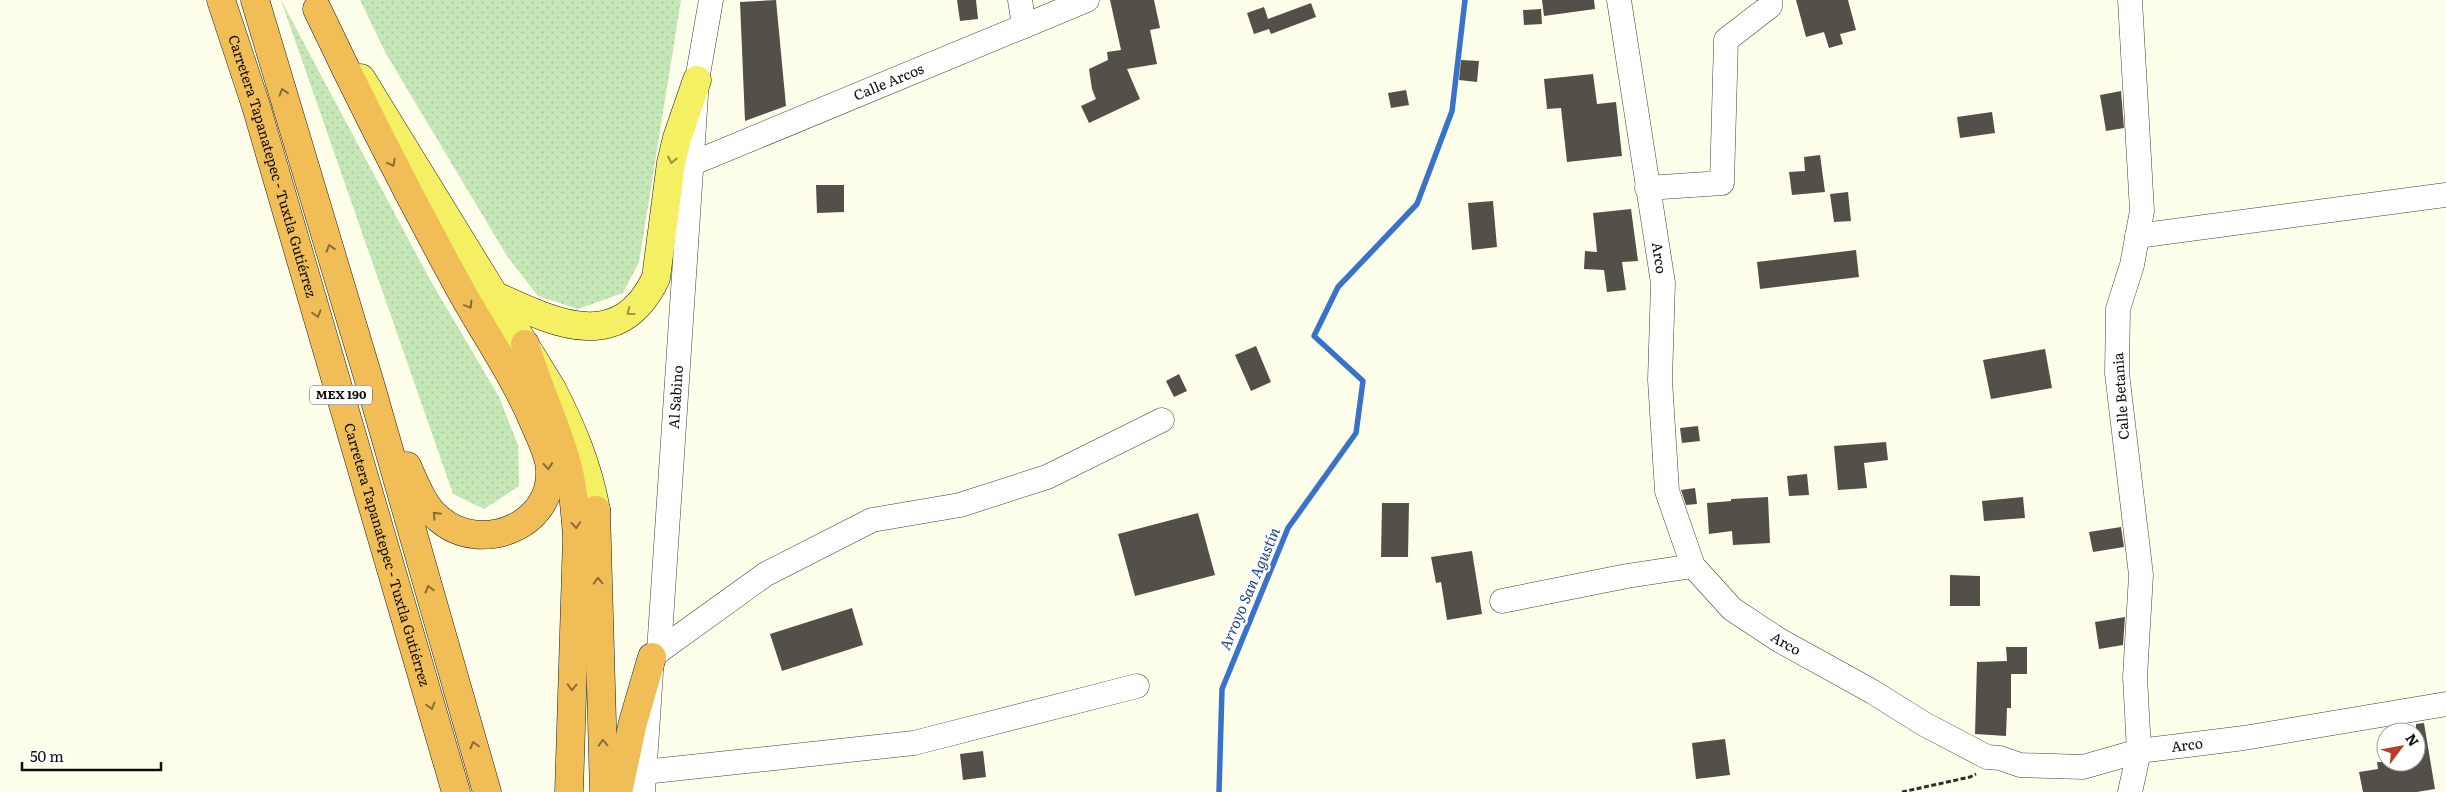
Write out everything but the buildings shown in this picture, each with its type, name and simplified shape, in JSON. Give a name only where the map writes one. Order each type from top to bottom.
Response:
[{"type":"highway","name":"Carretera Tapanatepec - Tuxtla Gutiérrez","points":[[221,0],[256,106],[456,792]]},
{"type":"highway","name":"MEX 190","points":[[255,0],[371,387],[487,792]]},
{"type":"highway","points":[[315,4],[381,144],[462,294],[520,391],[549,463],[548,491],[541,508],[524,524],[487,535],[467,534],[437,518],[419,492],[371,387]]},
{"type":"highway","points":[[525,344],[534,376],[566,458],[574,497],[577,537],[569,792]]},
{"type":"highway","points":[[596,510],[604,792]]},
{"type":"highway","points":[[618,792],[633,722],[655,654]]},
{"type":"main road","points":[[315,4],[525,344],[576,438],[588,474],[596,510]]},
{"type":"main road","points":[[496,296],[549,320],[582,328],[606,324],[622,318],[637,307],[650,291],[656,278],[671,163],[677,138],[697,80]]},
{"type":"street","name":"Al Sabino","points":[[643,782],[655,654],[697,80],[711,0]]},
{"type":"street","points":[[1020,0],[1024,26]]},
{"type":"street","name":"Calle Arcos","points":[[691,164],[1087,0]]},
{"type":"street","name":"Arco","points":[[1618,0],[1663,283],[1660,380],[1667,491],[1693,566],[1732,609],[1779,640],[1872,692],[1924,724],[1987,757],[2000,758],[2020,765],[2083,767],[2139,751],[2244,738],[2446,704]]},
{"type":"street","points":[[1647,188],[1722,183],[1726,40],[1770,6],[1770,0]]},
{"type":"street","name":"Calle Betania","points":[[2130,0],[2142,211],[2132,265],[2118,309],[2117,373],[2141,575],[2135,678],[2139,751],[2130,792]]},
{"type":"street","points":[[2137,236],[2446,195]]},
{"type":"street","points":[[655,654],[766,574],[872,520],[960,505],[1047,478],[1162,420]]},
{"type":"street","points":[[1502,601],[1627,576],[1693,566]]},
{"type":"street","points":[[643,782],[914,743],[1137,686]]},
{"type":"path","points":[[1902,792],[1970,777],[2000,758]]},
{"type":"green space","points":[[281,0],[429,278],[499,397],[518,445],[519,486],[484,509],[453,494]]},
{"type":"green space","points":[[360,0],[681,0],[639,262],[623,293],[578,309],[538,296],[507,256],[385,52]]},
{"type":"waterway","name":"Arroyo San Agustín","points":[[1219,792],[1222,689],[1288,528],[1356,433],[1363,381],[1314,336],[1338,287],[1417,204],[1452,111],[1465,0]]}]
